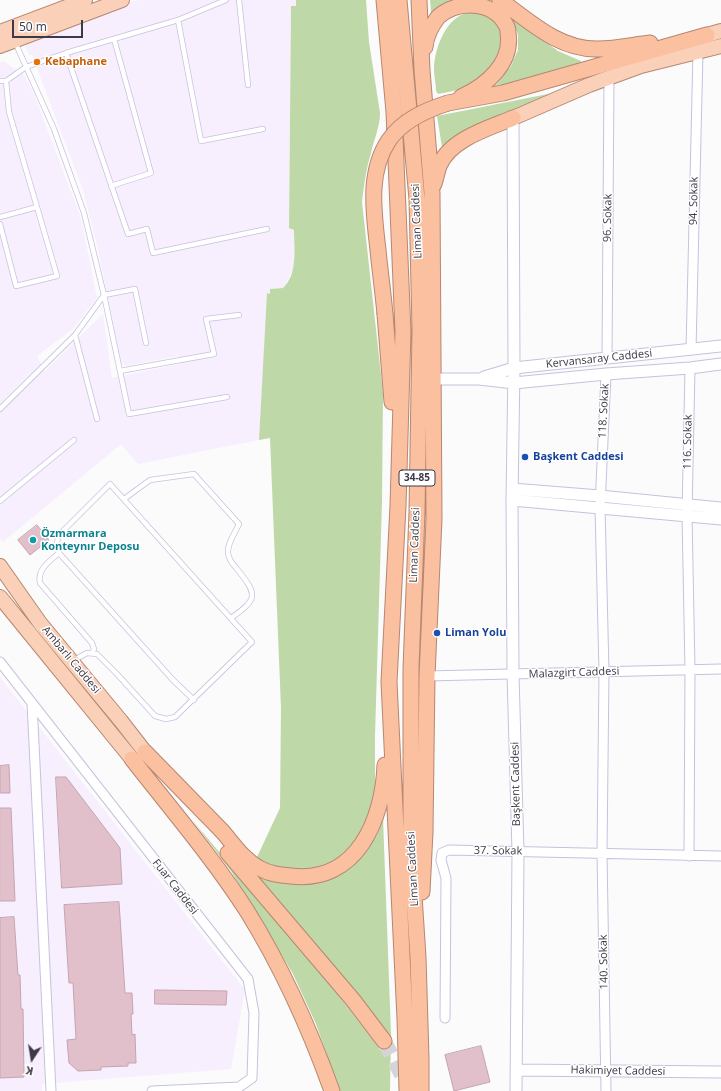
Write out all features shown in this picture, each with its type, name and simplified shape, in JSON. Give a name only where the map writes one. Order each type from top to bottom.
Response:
[{"type":"highway","points":[[376,0],[382,50],[391,81]]},
{"type":"highway","name":"Liman Caddesi","points":[[384,0],[394,112],[403,332],[398,506],[389,682],[407,1091]]},
{"type":"highway","name":"Liman Caddesi","points":[[399,0],[417,199],[420,329],[417,512],[411,668],[411,849],[418,957],[421,1091]]},
{"type":"highway","points":[[418,0],[432,193],[434,519],[427,676],[425,832],[418,957]]},
{"type":"highway","points":[[500,0],[551,37],[572,46],[596,49],[706,35]]},
{"type":"highway","points":[[398,506],[393,412],[385,314],[374,214],[373,193],[376,172],[383,152],[390,139],[403,125],[425,111],[448,103],[477,88],[492,78],[500,67],[507,53],[509,40],[507,25],[496,11],[483,3],[468,1],[456,3],[443,11],[432,25],[425,43],[422,70]]},
{"type":"highway","points":[[448,103],[503,93],[706,35]]},
{"type":"highway","points":[[432,193],[440,166],[448,152],[466,138],[513,118]]},
{"type":"highway","points":[[139,756],[223,832],[247,860],[260,869],[277,874],[301,877],[324,874],[339,867],[356,852],[368,834],[378,810],[385,779],[389,682]]},
{"type":"highway","points":[[139,756],[201,822],[353,1000],[384,1041]]},
{"type":"highway","points":[[139,756],[247,912],[287,982],[313,1039],[332,1091]]},
{"type":"main road","points":[[0,32],[85,0]]},
{"type":"main road","points":[[0,46],[122,0]]},
{"type":"main road","points":[[706,35],[721,31]]},
{"type":"main road","points":[[513,118],[610,77],[641,66],[721,46]]},
{"type":"main road","name":"Ambarlı Caddesi","points":[[0,566],[40,623],[72,662],[139,756]]},
{"type":"main road","name":"Ambarlı Caddesi","points":[[0,597],[139,756]]},
{"type":"street","name":"94. Sokak","points":[[691,350],[698,52]]},
{"type":"street","name":"96. Sokak","points":[[607,358],[610,77]]},
{"type":"street","name":"Başkent Caddesi","points":[[513,118],[513,674],[518,852],[516,1091]]},
{"type":"street","name":"Kervansaray Caddesi","points":[[479,378],[514,368],[721,346]]},
{"type":"street","name":"Kervansaray Caddesi","points":[[433,379],[479,378],[514,383],[721,364]]},
{"type":"street","name":"116. Sokak","points":[[689,856],[690,670],[687,510],[690,368]]},
{"type":"street","name":"118. Sokak","points":[[604,672],[600,501],[606,374]]},
{"type":"street","points":[[512,494],[687,510],[721,519]]},
{"type":"street","points":[[687,510],[721,508]]},
{"type":"street","name":"Fuar Caddesi","points":[[0,662],[248,980],[254,1013],[252,1078],[239,1087],[152,1091]]},
{"type":"street","name":"Malazgirt Caddesi","points":[[427,676],[721,670]]},
{"type":"street","name":"140. Sokak","points":[[604,672],[602,854],[606,1091]]},
{"type":"street","points":[[32,703],[51,1091]]},
{"type":"street","name":"37. Sokak","points":[[445,1018],[446,878],[442,868],[442,852],[449,850],[721,856]]},
{"type":"street","name":"Hakimiyet Caddesi","points":[[516,1070],[721,1072]]},
{"type":"lane","points":[[0,80],[6,81],[26,67],[66,53],[178,20],[226,0]]},
{"type":"lane","points":[[239,0],[248,85]]},
{"type":"lane","points":[[178,20],[201,141],[263,129]]},
{"type":"lane","points":[[111,186],[151,173],[114,39]]},
{"type":"lane","points":[[14,40],[54,129],[84,213],[104,295],[129,414],[227,397]]},
{"type":"lane","points":[[66,53],[128,234],[147,229],[154,253],[267,229]]},
{"type":"lane","points":[[0,224],[16,286],[57,276],[9,112],[6,81]]},
{"type":"lane","points":[[0,217],[37,207]]},
{"type":"lane","points":[[0,409],[75,335],[104,295],[134,289],[146,343]]},
{"type":"lane","points":[[120,371],[214,354],[206,319],[239,314]]},
{"type":"lane","points":[[75,335],[96,419]]},
{"type":"lane","points":[[0,502],[74,440]]},
{"type":"lane","points":[[124,500],[150,480],[194,474],[224,507],[239,524],[229,546],[229,558],[250,586],[252,594],[248,606],[231,618]]},
{"type":"lane","points":[[72,662],[84,654],[96,654],[117,674],[155,716],[166,719],[175,717],[194,700],[252,642],[110,484],[58,536],[57,545],[59,553],[173,680],[194,700]]},
{"type":"lane","points":[[59,553],[42,569],[39,577],[40,583],[92,643],[94,649],[92,653]]},
{"type":"shaded area","points":[[139,0],[296,0],[296,6],[291,6],[289,194],[289,228],[294,230],[294,265],[286,285],[283,288],[271,289],[270,294],[268,293],[259,440],[138,464],[121,444],[3,542],[0,538],[0,62],[3,61],[24,75],[33,92],[81,218],[97,298],[74,328],[37,356],[45,371],[103,314],[112,378],[180,364],[178,356],[126,366],[121,363],[98,249],[83,190],[32,55],[29,55],[26,47],[28,42],[126,3]]},
{"type":"shaded area","points":[[0,677],[245,990],[231,1069],[42,1084],[42,1091],[0,1091]]},
{"type":"green space","points":[[296,0],[366,0],[369,42],[380,118],[366,171],[362,202],[383,393],[375,795],[369,820],[341,861],[301,872],[264,864],[257,857],[280,808],[281,708],[270,438],[259,440],[267,293],[270,294],[270,289],[283,288],[291,276],[294,261],[294,230],[289,228],[291,6],[296,6]]},
{"type":"green space","points":[[430,0],[467,0],[432,22]]},
{"type":"green space","points":[[475,12],[494,19],[502,33],[505,47],[488,73],[463,89],[438,94],[436,91],[434,62],[441,38],[450,23],[456,18],[463,14]]},
{"type":"green space","points":[[512,18],[558,51],[581,61],[580,66],[483,92],[497,84],[511,66],[518,50],[518,35]]},
{"type":"green space","points":[[553,93],[473,130],[442,147],[437,116]]},
{"type":"green space","points":[[383,818],[391,1034],[390,1091],[340,1091],[316,1024],[293,974],[231,871],[193,821],[324,976],[380,1050],[390,1034],[386,1032],[255,872],[281,882],[296,884],[323,881],[336,876],[358,861],[367,850],[378,834]]},
{"type":"building","name":"Özmarmara Konteynır Deposu","points":[[37,525],[49,540],[30,555],[18,540]]},
{"type":"building","points":[[9,765],[10,793],[0,793],[0,766]]},
{"type":"building","points":[[56,777],[66,777],[120,848],[122,884],[62,888]]},
{"type":"building","points":[[0,808],[11,808],[15,901],[0,901]]},
{"type":"building","points":[[119,902],[125,993],[132,993],[132,1035],[135,1034],[136,1063],[128,1063],[128,1066],[101,1067],[101,1070],[78,1071],[69,1063],[67,1040],[76,1039],[73,983],[69,983],[64,905]]},
{"type":"building","points":[[14,917],[18,975],[20,975],[21,1009],[23,1009],[24,1077],[0,1078],[0,918]]},
{"type":"building","points":[[155,990],[227,991],[226,1005],[155,1004]]},
{"type":"building","points":[[481,1046],[490,1082],[454,1091],[445,1055]]},
{"type":"tunnel","points":[[384,1041],[408,1087]]},
{"type":"place","name":"Kebaphane","points":[[37,62]]},
{"type":"place","name":"Başkent Caddesi","points":[[525,457]]},
{"type":"place","name":"Özmarmara Konteynır Deposu","points":[[33,540]]},
{"type":"place","name":"Liman Yolu","points":[[437,633]]}]
